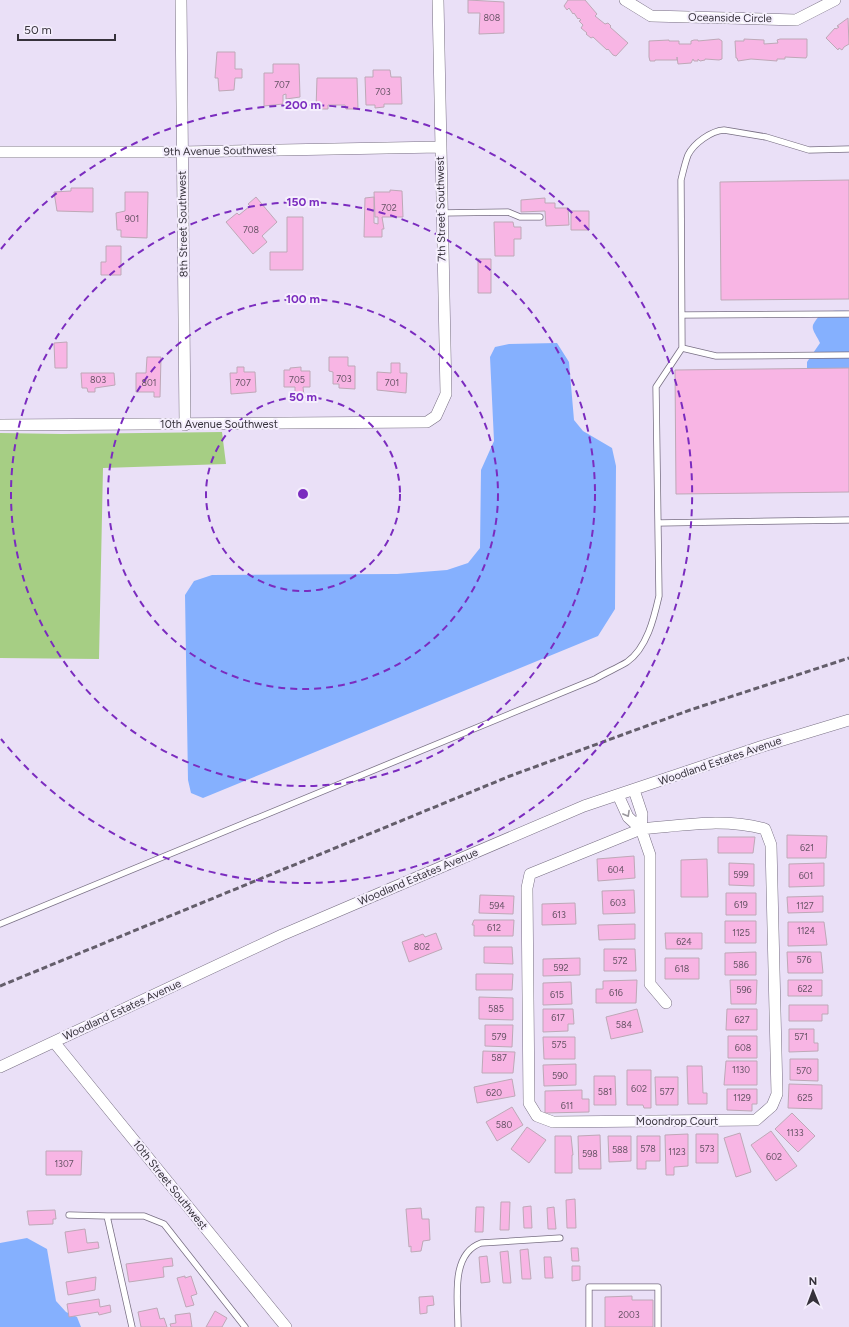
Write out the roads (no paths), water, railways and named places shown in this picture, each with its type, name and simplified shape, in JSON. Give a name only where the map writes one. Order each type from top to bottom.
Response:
[{"type":"street","name":"8th Street Southwest","points":[[181,0],[185,425]]},
{"type":"street","name":"7th Street Southwest","points":[[436,416],[446,394],[441,213],[438,0]]},
{"type":"street","name":"Oceanside Circle","points":[[625,0],[651,16],[796,20],[835,0]]},
{"type":"street","name":"9th Avenue Southwest","points":[[0,152],[182,152],[440,147]]},
{"type":"street","name":"10th Avenue Southwest","points":[[0,425],[185,425],[427,422],[436,416]]},
{"type":"street","name":"Woodland Estates Avenue","points":[[0,1067],[282,935],[584,806],[763,746],[849,720]]},
{"type":"street","points":[[634,790],[642,814],[640,829]]},
{"type":"street","points":[[618,795],[628,817],[640,829],[650,855],[650,984],[666,1003]]},
{"type":"street","name":"Moondrop Court","points":[[703,823],[746,824],[765,829],[771,845],[777,1094],[772,1106],[756,1120],[553,1122],[538,1116],[529,1103],[527,888],[530,874],[640,829],[703,823]]},
{"type":"street","name":"10th Street Southwest","points":[[54,1042],[286,1327]]},
{"type":"lane","points":[[0,924],[595,679],[629,661],[642,645],[648,633],[659,596],[656,387],[682,348],[681,180],[689,154],[702,140],[718,130],[766,137],[809,150],[849,149]]},
{"type":"lane","points":[[441,213],[508,212],[520,217],[540,217]]},
{"type":"lane","points":[[682,315],[849,314]]},
{"type":"lane","points":[[682,348],[716,356],[849,355]]},
{"type":"lane","points":[[658,523],[849,520]]},
{"type":"lane","points":[[69,1215],[144,1216],[164,1224],[245,1327]]},
{"type":"lane","points":[[107,1216],[132,1327]]},
{"type":"lane","points":[[458,1327],[459,1275],[463,1258],[467,1251],[481,1243],[560,1238]]},
{"type":"lane","points":[[589,1327],[589,1287],[658,1287],[658,1327]]},
{"type":"water","points":[[849,311],[849,422],[807,382],[807,362],[820,343],[813,329],[813,325],[819,316],[826,312]]},
{"type":"water","points":[[557,343],[569,362],[574,420],[583,431],[612,448],[616,466],[615,609],[598,636],[203,798],[191,793],[188,780],[185,595],[194,581],[212,575],[397,574],[447,570],[468,563],[480,548],[481,470],[494,441],[490,357],[495,347],[509,344]]},
{"type":"water","points":[[27,1238],[47,1249],[56,1301],[66,1312],[77,1317],[81,1327],[0,1327],[0,1243]]},
{"type":"railway","points":[[0,986],[510,776],[690,710],[849,658]]}]
